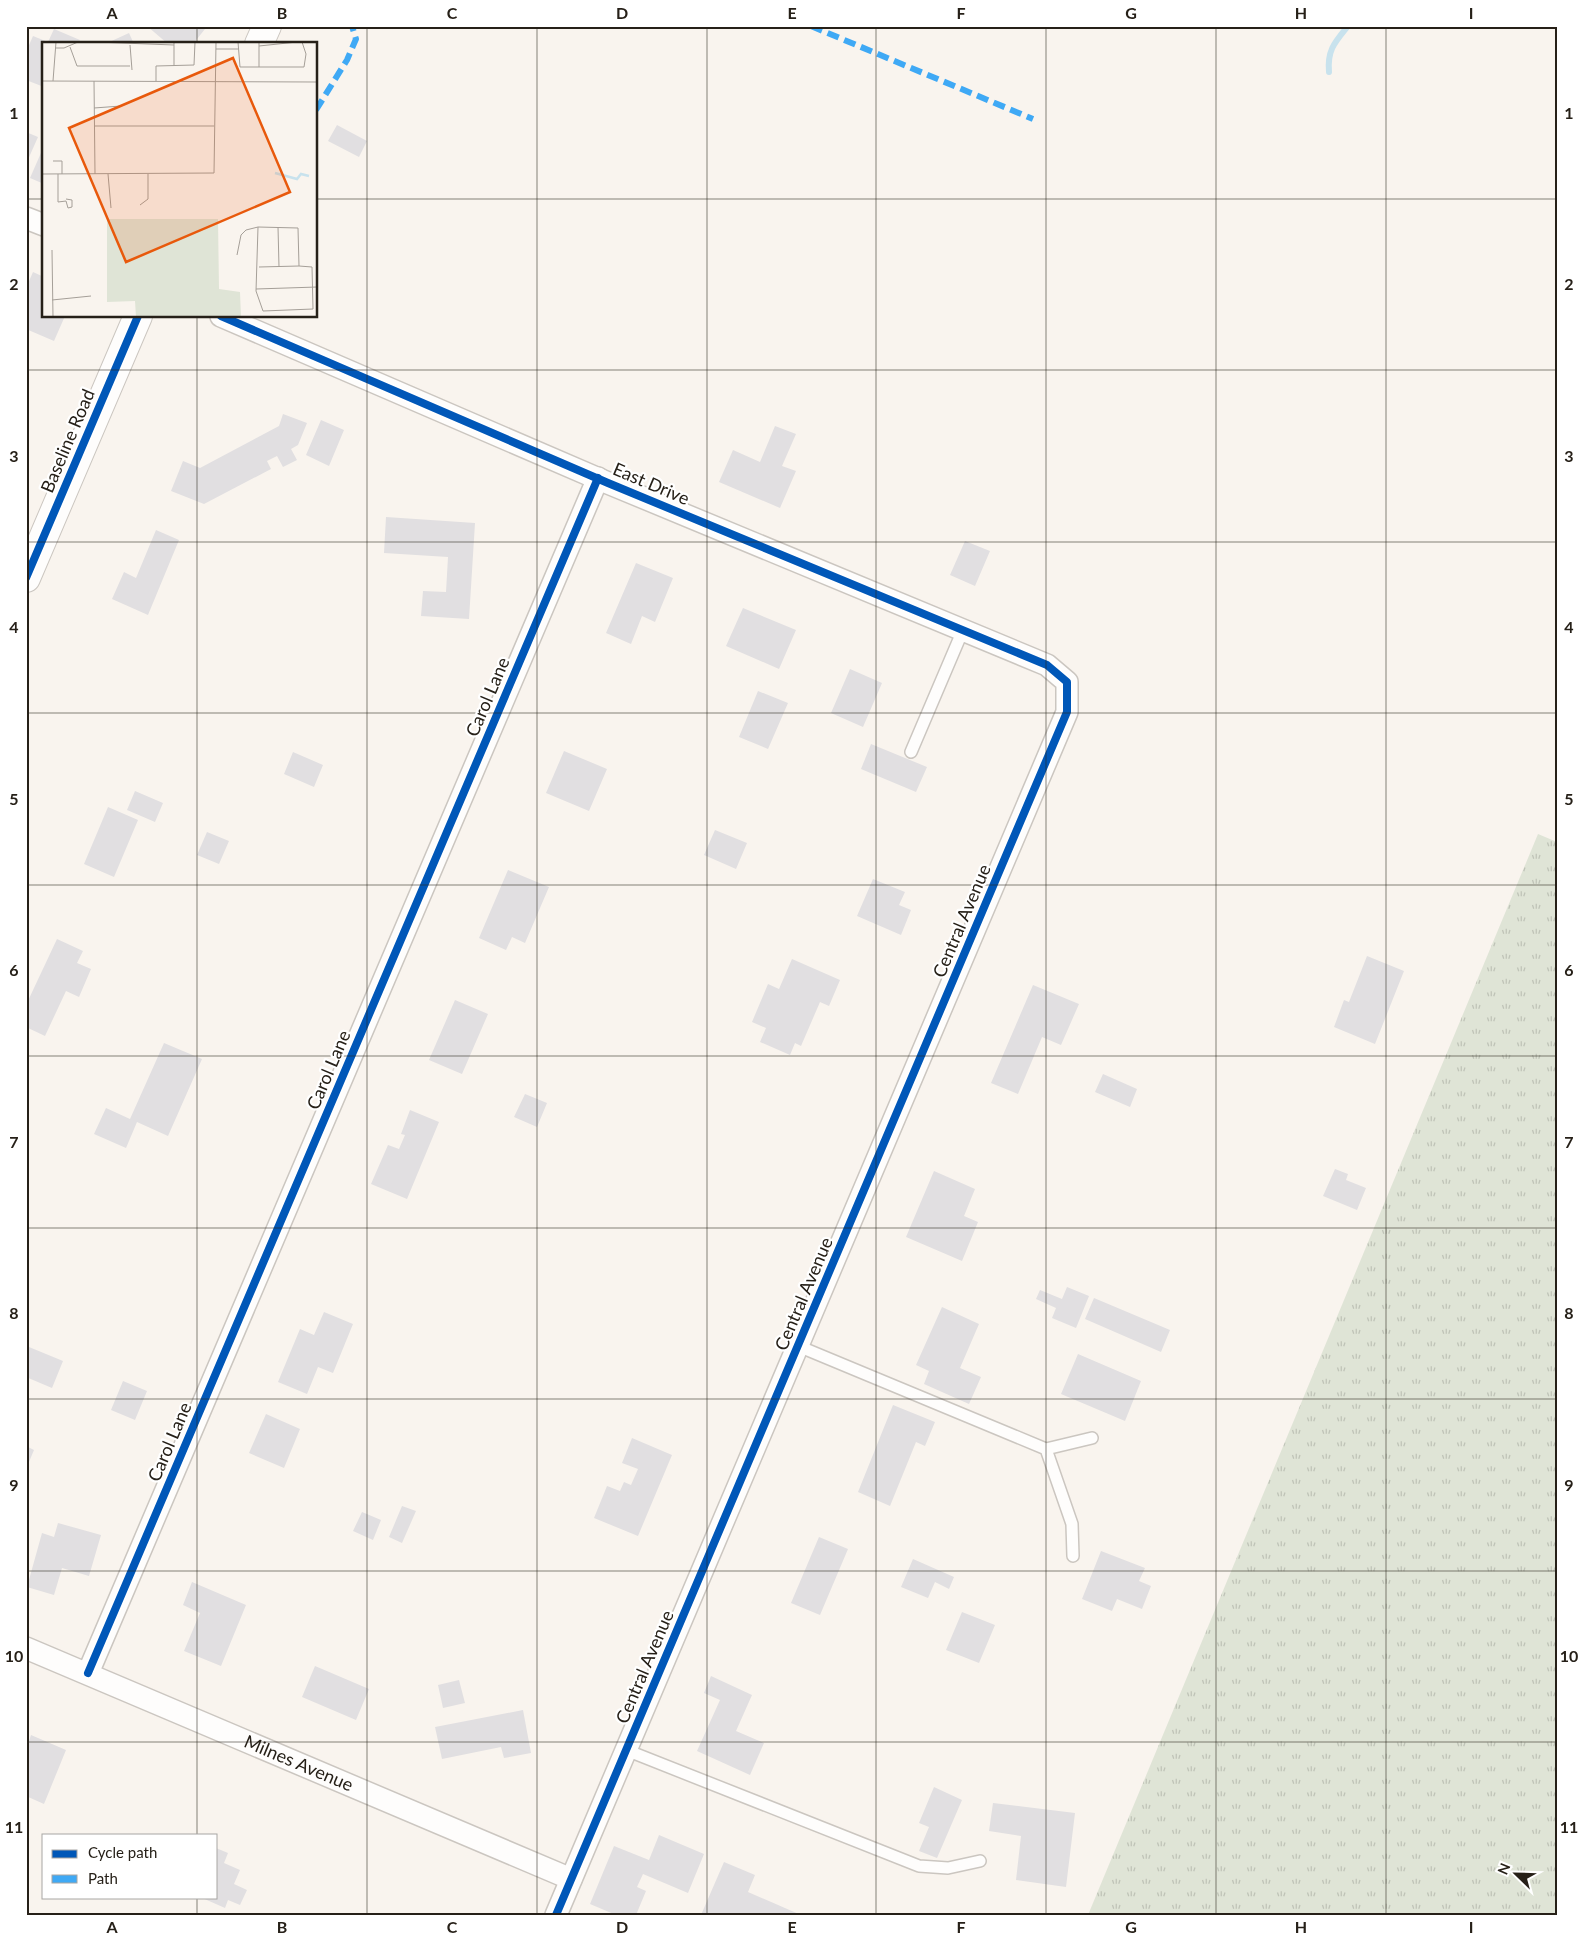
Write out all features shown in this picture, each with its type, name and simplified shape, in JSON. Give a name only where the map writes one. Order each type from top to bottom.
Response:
[{"type":"main road","points":[[260,42],[267,26]]},
{"type":"main road","name":"Baseline Road","points":[[26,578],[137,318]]},
{"type":"street","points":[[26,218],[42,224]]},
{"type":"street","name":"East Drive","points":[[226,318],[598,478],[1047,665],[1067,682]]},
{"type":"street","name":"Carol Lane","points":[[88,1673],[598,478]]},
{"type":"street","name":"Central Avenue","points":[[556,1915],[1067,712],[1067,682]]},
{"type":"street","name":"Milnes Avenue","points":[[26,1648],[571,1879]]},
{"type":"lane","points":[[911,752],[963,630]]},
{"type":"lane","points":[[798,1346],[1046,1449],[1092,1438]]},
{"type":"lane","points":[[1046,1449],[1072,1524],[1073,1556]]},
{"type":"lane","points":[[626,1750],[919,1866],[948,1868],[980,1861]]},
{"type":"green space","points":[[1538,834],[1557,842],[1557,1915],[1088,1915]]},
{"type":"building","points":[[147,26],[201,26],[205,29],[195,42],[166,42]]},
{"type":"building","points":[[54,29],[80,40],[79,42],[48,42]]},
{"type":"building","points":[[129,33],[133,42],[109,42]]},
{"type":"building","points":[[33,36],[48,42],[42,42],[42,86],[26,80],[26,52]]},
{"type":"building","points":[[337,125],[367,141],[359,157],[328,141]]},
{"type":"building","points":[[26,132],[38,137],[26,164]]},
{"type":"building","points":[[42,151],[42,183],[30,178]]},
{"type":"building","points":[[33,272],[42,276],[42,318],[64,318],[54,341],[26,329],[26,288]]},
{"type":"building","points":[[283,414],[307,423],[298,445],[291,449],[297,460],[283,467],[277,456],[267,461],[271,469],[204,504],[171,491],[183,461],[200,468],[279,426]]},
{"type":"building","points":[[321,420],[344,430],[329,466],[306,455]]},
{"type":"building","points":[[775,426],[796,434],[782,466],[796,471],[780,508],[719,482],[733,450],[760,462]]},
{"type":"building","points":[[386,517],[475,523],[469,619],[421,616],[423,591],[446,592],[448,557],[384,553]]},
{"type":"building","points":[[156,530],[179,540],[148,615],[112,599],[124,572],[136,578]]},
{"type":"building","points":[[965,541],[990,551],[975,586],[950,575]]},
{"type":"building","points":[[636,563],[673,578],[655,622],[642,616],[631,644],[606,633]]},
{"type":"building","points":[[743,608],[796,630],[779,669],[726,646]]},
{"type":"building","points":[[850,669],[882,683],[863,727],[831,713]]},
{"type":"building","points":[[758,691],[788,703],[768,749],[739,737]]},
{"type":"building","points":[[871,744],[927,767],[916,792],[861,769]]},
{"type":"building","points":[[564,751],[607,769],[589,811],[546,793]]},
{"type":"building","points":[[293,752],[323,765],[314,787],[284,774]]},
{"type":"building","points":[[135,791],[163,803],[155,822],[127,810]]},
{"type":"building","points":[[108,807],[138,820],[114,877],[84,864]]},
{"type":"building","points":[[715,830],[747,843],[736,869],[704,855]]},
{"type":"building","points":[[207,832],[229,841],[219,864],[197,855]]},
{"type":"building","points":[[508,870],[549,887],[525,943],[512,937],[506,950],[479,938]]},
{"type":"building","points":[[873,879],[905,892],[899,905],[911,910],[901,935],[857,916]]},
{"type":"building","points":[[57,939],[83,951],[77,963],[91,969],[79,997],[66,991],[45,1036],[26,1027],[26,1005]]},
{"type":"building","points":[[1367,956],[1404,971],[1375,1044],[1334,1027],[1344,1000],[1349,1002]]},
{"type":"building","points":[[792,959],[840,980],[829,1006],[820,1002],[801,1046],[795,1043],[790,1055],[760,1042],[766,1028],[752,1022],[768,984],[779,989]]},
{"type":"building","points":[[1033,985],[1079,1004],[1061,1045],[1042,1037],[1018,1094],[991,1083]]},
{"type":"building","points":[[455,1000],[488,1014],[462,1074],[429,1060]]},
{"type":"building","points":[[164,1043],[202,1059],[168,1136],[137,1122],[126,1148],[94,1134],[106,1108],[130,1119]]},
{"type":"building","points":[[1103,1074],[1137,1089],[1130,1107],[1095,1092]]},
{"type":"building","points":[[525,1094],[547,1103],[537,1127],[514,1117]]},
{"type":"building","points":[[410,1110],[439,1122],[407,1199],[371,1184],[388,1145],[399,1149],[405,1135],[401,1134]]},
{"type":"building","points":[[1335,1169],[1348,1174],[1346,1180],[1366,1188],[1357,1210],[1323,1196]]},
{"type":"building","points":[[934,1171],[975,1189],[964,1216],[978,1222],[962,1261],[906,1237]]},
{"type":"building","points":[[1067,1287],[1089,1296],[1076,1328],[1052,1318],[1056,1308],[1036,1299],[1040,1290],[1062,1299]]},
{"type":"building","points":[[1094,1298],[1170,1330],[1161,1352],[1085,1319]]},
{"type":"building","points":[[942,1307],[979,1324],[960,1368],[981,1377],[969,1404],[924,1384],[929,1371],[916,1365]]},
{"type":"building","points":[[324,1312],[353,1324],[333,1373],[318,1367],[307,1394],[278,1382],[300,1329],[314,1335]]},
{"type":"building","points":[[29,1347],[63,1361],[52,1388],[26,1377],[26,1354]]},
{"type":"building","points":[[1078,1354],[1141,1381],[1125,1421],[1061,1394]]},
{"type":"building","points":[[123,1381],[147,1391],[135,1420],[111,1410]]},
{"type":"building","points":[[893,1405],[935,1422],[925,1446],[916,1442],[890,1506],[858,1492]]},
{"type":"building","points":[[266,1414],[300,1429],[284,1468],[249,1453]]},
{"type":"building","points":[[632,1438],[672,1455],[638,1536],[594,1518],[607,1486],[620,1491],[624,1482],[631,1485],[638,1469],[622,1463]]},
{"type":"building","points":[[26,1446],[34,1450],[26,1469]]},
{"type":"building","points":[[402,1506],[416,1511],[402,1543],[389,1537]]},
{"type":"building","points":[[362,1512],[381,1520],[373,1540],[353,1531]]},
{"type":"building","points":[[58,1523],[101,1535],[89,1576],[62,1568],[54,1595],[27,1587],[42,1533],[54,1537]]},
{"type":"building","points":[[819,1537],[848,1549],[820,1615],[791,1603]]},
{"type":"building","points":[[1101,1551],[1145,1568],[1139,1581],[1151,1586],[1142,1609],[1117,1599],[1112,1611],[1082,1599]]},
{"type":"building","points":[[913,1559],[954,1577],[949,1589],[935,1582],[928,1598],[901,1587]]},
{"type":"building","points":[[192,1582],[246,1605],[221,1666],[184,1651],[200,1613],[183,1605]]},
{"type":"building","points":[[962,1612],[995,1625],[979,1663],[946,1650]]},
{"type":"building","points":[[315,1666],[369,1689],[356,1720],[302,1697]]},
{"type":"building","points":[[711,1676],[752,1695],[736,1731],[764,1743],[750,1775],[697,1751],[720,1700],[704,1693]]},
{"type":"building","points":[[459,1680],[465,1703],[443,1708],[438,1685]]},
{"type":"building","points":[[523,1710],[531,1753],[504,1758],[501,1747],[442,1759],[435,1727]]},
{"type":"building","points":[[31,1735],[66,1750],[44,1804],[26,1796],[26,1744],[28,1744]]},
{"type":"building","points":[[934,1787],[962,1800],[937,1858],[919,1851],[929,1827],[919,1823]]},
{"type":"building","points":[[993,1803],[1075,1813],[1066,1887],[1016,1880],[1021,1836],[989,1831]]},
{"type":"building","points":[[659,1835],[704,1854],[688,1893],[643,1874],[637,1887],[646,1891],[636,1915],[616,1915],[590,1904],[614,1846],[649,1860]]},
{"type":"building","points":[[218,1849],[228,1853],[224,1863],[240,1870],[234,1884],[247,1890],[240,1905],[228,1900],[225,1908],[202,1898],[218,1898]]},
{"type":"building","points":[[724,1862],[755,1875],[748,1892],[801,1915],[701,1915]]},
{"type":"waterway","points":[[1329,72],[1329,58],[1333,47],[1348,26]]},
{"type":"marked path","points":[[318,107],[347,60],[356,39],[352,26]]},
{"type":"marked path","points":[[811,26],[1033,119]]},
{"type":"cycle path","points":[[26,578],[137,318]]},
{"type":"cycle path","points":[[226,318],[608,483],[1047,665],[1067,682],[1067,712],[556,1915]]},
{"type":"cycle path","points":[[88,1673],[598,478]]}]
